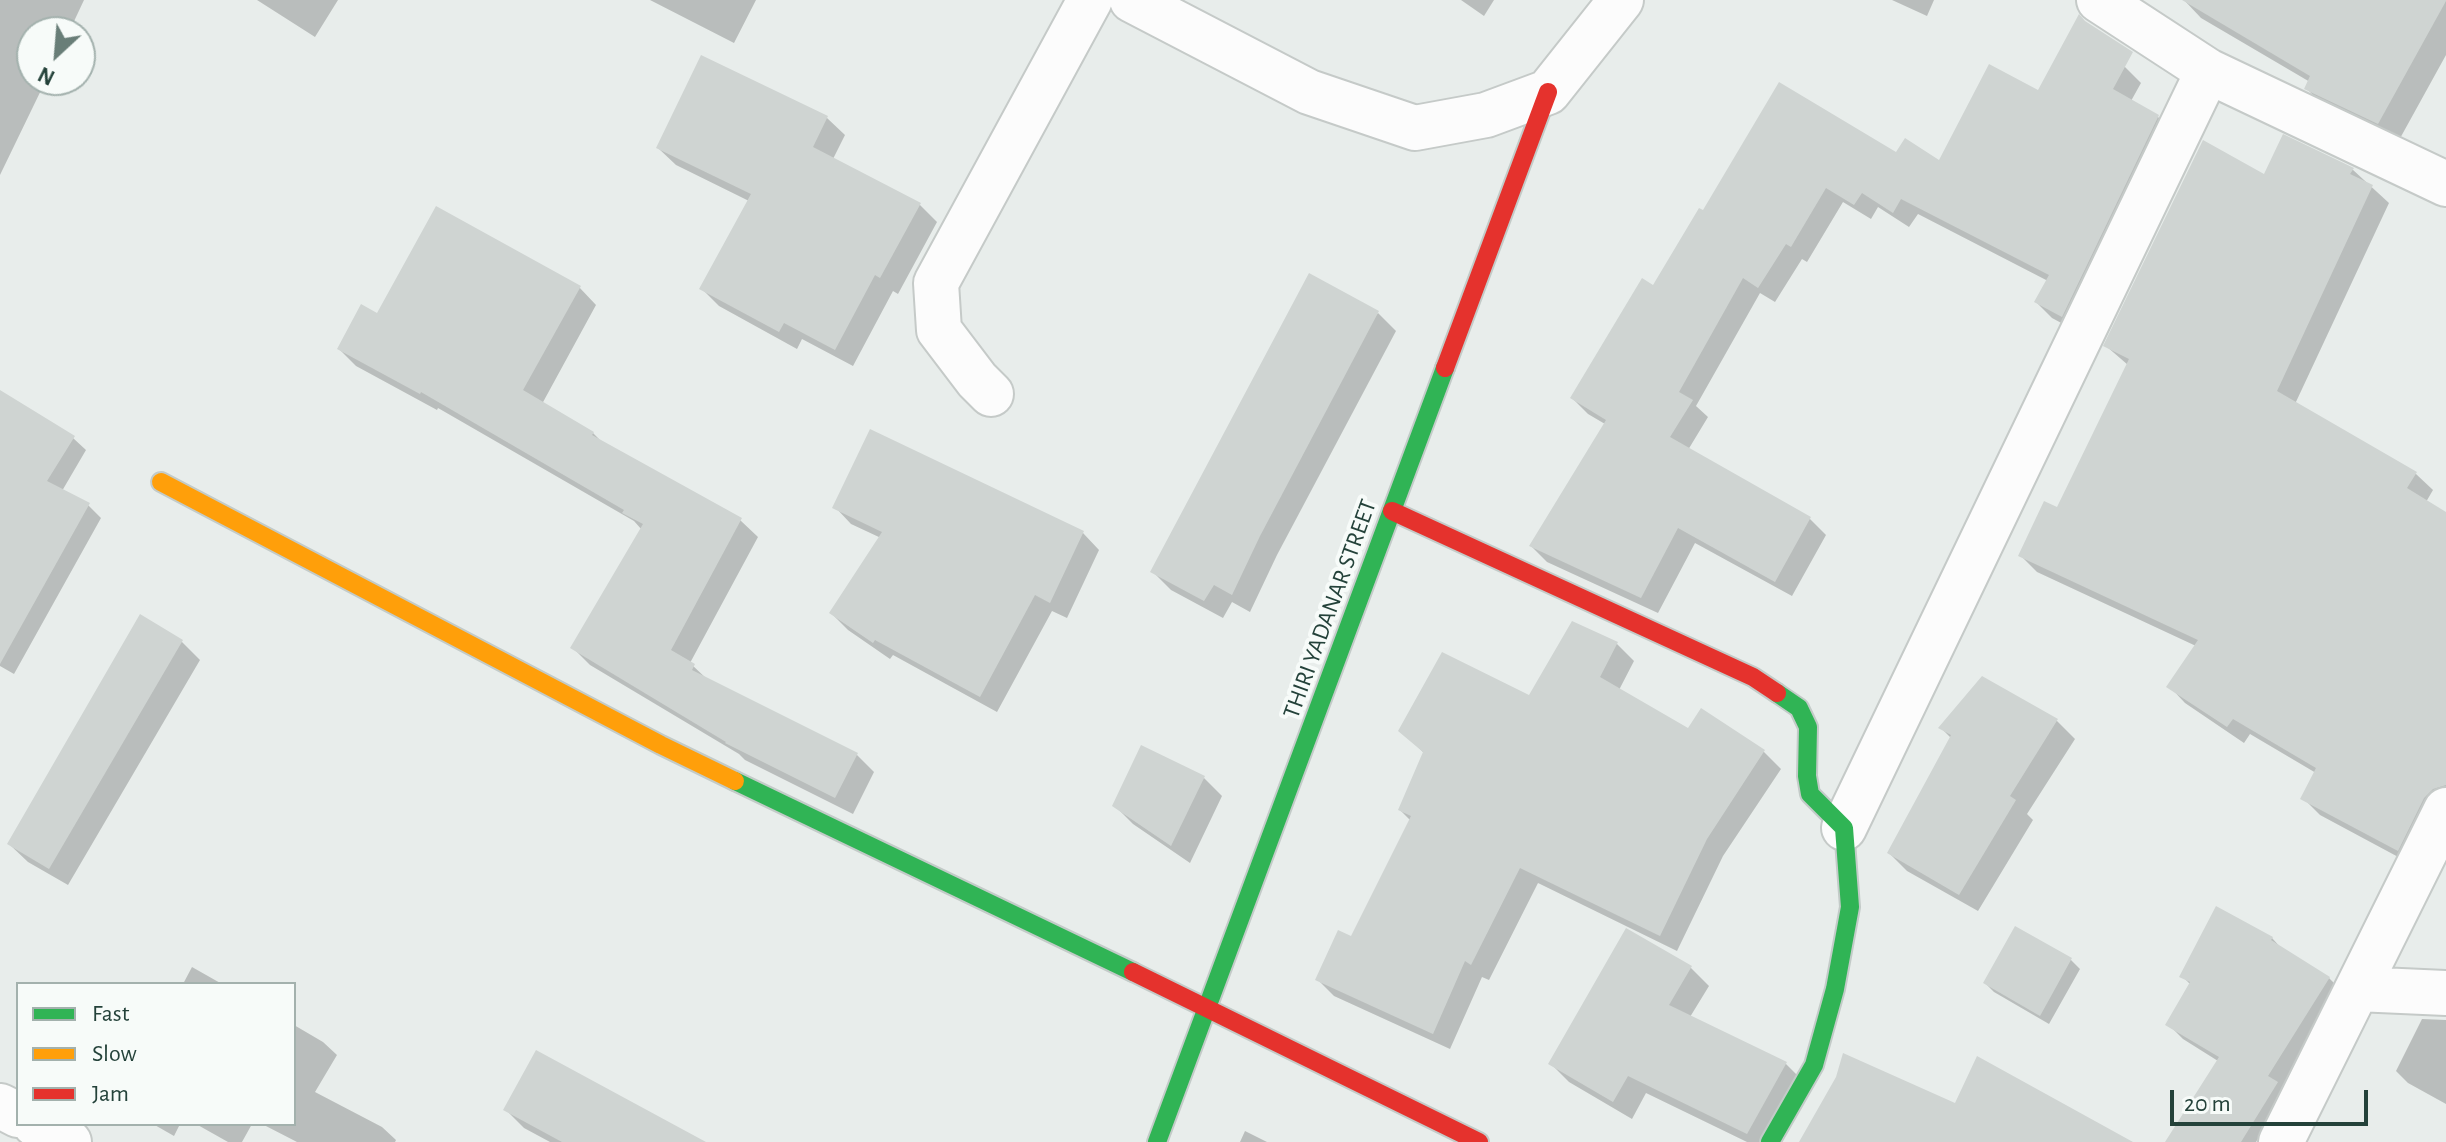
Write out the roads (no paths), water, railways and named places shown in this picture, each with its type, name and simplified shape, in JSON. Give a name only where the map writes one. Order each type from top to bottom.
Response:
[{"type":"street","points":[[991,394],[939,330],[936,283],[1090,0]]},
{"type":"street","points":[[1132,0],[1309,92],[1415,128],[1486,115],[1548,92],[1621,0]]},
{"type":"street","points":[[2099,0],[2208,71],[2446,184]]},
{"type":"street","points":[[1770,1142],[1814,1065],[1835,989],[1850,907],[1844,828],[2208,71]]},
{"type":"street","name":"THIRI YADANAR STREET","points":[[1157,1142],[1548,92]]},
{"type":"street","points":[[161,482],[661,745],[1479,1142]]},
{"type":"street","points":[[1392,511],[1753,677],[1799,708],[1808,727],[1807,776],[1810,794],[1844,828]]},
{"type":"street","points":[[2281,1142],[2446,810]]},
{"type":"street","points":[[2357,989],[2446,993]]},
{"type":"street","points":[[39,1126],[69,1142]]}]
